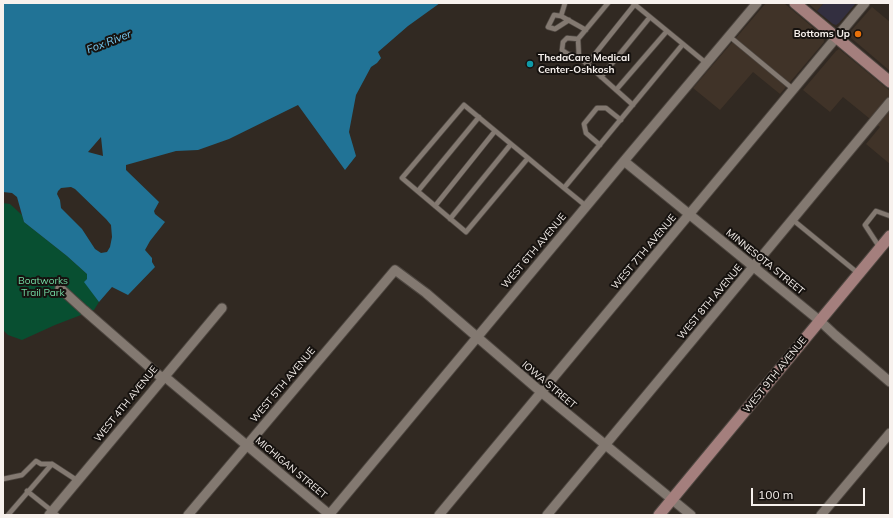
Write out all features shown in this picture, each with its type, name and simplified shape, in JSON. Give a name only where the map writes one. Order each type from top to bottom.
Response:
[{"type":"main road","points":[[795,3],[890,82]]},
{"type":"main road","name":"WEST 9TH AVENUE","points":[[660,515],[890,236]]},
{"type":"street","name":"WEST 6TH AVENUE","points":[[330,515],[624,160],[757,3]]},
{"type":"street","name":"WEST 7TH AVENUE","points":[[439,515],[865,3]]},
{"type":"street","name":"WEST 8TH AVENUE","points":[[547,515],[890,102]]},
{"type":"street","name":"MINNESOTA STREET","points":[[624,160],[820,321],[834,335],[890,382]]},
{"type":"street","name":"IOWA STREET","points":[[395,270],[426,293],[476,338],[691,515]]},
{"type":"street","name":"WEST 5TH AVENUE","points":[[188,515],[395,270]]},
{"type":"street","name":"MICHIGAN STREET","points":[[60,288],[163,377],[330,515]]},
{"type":"street","name":"WEST 4TH AVENUE","points":[[52,514],[163,377],[222,308]]},
{"type":"street","points":[[821,515],[890,433]]},
{"type":"lane","points":[[561,16],[565,3]]},
{"type":"lane","points":[[578,57],[578,39],[608,3]]},
{"type":"lane","points":[[587,64],[633,3],[706,63]]},
{"type":"lane","points":[[569,20],[555,29],[548,27],[554,15],[561,16],[569,20],[586,30]]},
{"type":"lane","points":[[601,77],[650,17]]},
{"type":"lane","points":[[616,90],[667,31]]},
{"type":"lane","points":[[729,36],[793,89]]},
{"type":"lane","points":[[578,39],[567,38],[563,42],[562,50],[568,54],[578,57],[633,105]]},
{"type":"lane","points":[[564,188],[683,44]]},
{"type":"lane","points":[[528,158],[466,232],[402,178],[464,105],[586,206]]},
{"type":"lane","points":[[600,145],[586,133],[584,124],[597,108],[606,108],[621,120]]},
{"type":"lane","points":[[418,191],[479,117]]},
{"type":"lane","points":[[435,206],[495,131]]},
{"type":"lane","points":[[450,219],[511,144]]},
{"type":"lane","points":[[880,248],[865,225],[876,211],[890,216]]},
{"type":"lane","points":[[793,220],[858,274]]},
{"type":"lane","points":[[3,479],[22,475],[36,461],[41,464],[52,464],[78,481]]},
{"type":"lane","points":[[8,515],[27,491],[52,464]]},
{"type":"lane","points":[[27,491],[52,514]]},
{"type":"shaded area","points":[[766,3],[784,3],[823,36],[824,42],[780,94],[753,72],[720,110],[693,88]]},
{"type":"shaded area","points":[[808,3],[824,3],[817,11]]},
{"type":"shaded area","points":[[824,3],[856,3],[836,25],[817,11]]},
{"type":"shaded area","points":[[872,7],[890,22],[890,71],[850,37],[851,31]]},
{"type":"shaded area","points":[[839,49],[890,91],[890,164],[866,144],[880,127],[843,97],[830,112],[803,90]]},
{"type":"green space","name":"Boatworks Trail Park","points":[[3,203],[10,204],[22,215],[24,222],[87,274],[87,279],[85,282],[99,302],[94,310],[22,340],[8,335],[3,330]]},
{"type":"water","name":"Fox River","points":[[3,3],[440,3],[408,26],[378,52],[381,58],[371,67],[356,95],[349,132],[356,156],[345,170],[298,105],[229,139],[198,150],[176,151],[126,165],[126,170],[159,202],[154,211],[155,214],[165,222],[145,250],[152,258],[152,262],[155,267],[128,295],[112,287],[99,302],[84,282],[87,279],[87,274],[24,222],[17,197],[12,193],[3,192]],"holes":[[[101,137],[103,156],[88,152]],[[71,187],[75,189],[111,225],[112,237],[110,247],[107,252],[101,253],[95,249],[82,229],[61,208],[60,200],[57,194],[58,191],[61,188]]]},
{"type":"place","name":"Bottoms Up","points":[[858,34]]},
{"type":"place","name":"ThedaCare Medical Center-Oshkosh","points":[[530,64]]}]
